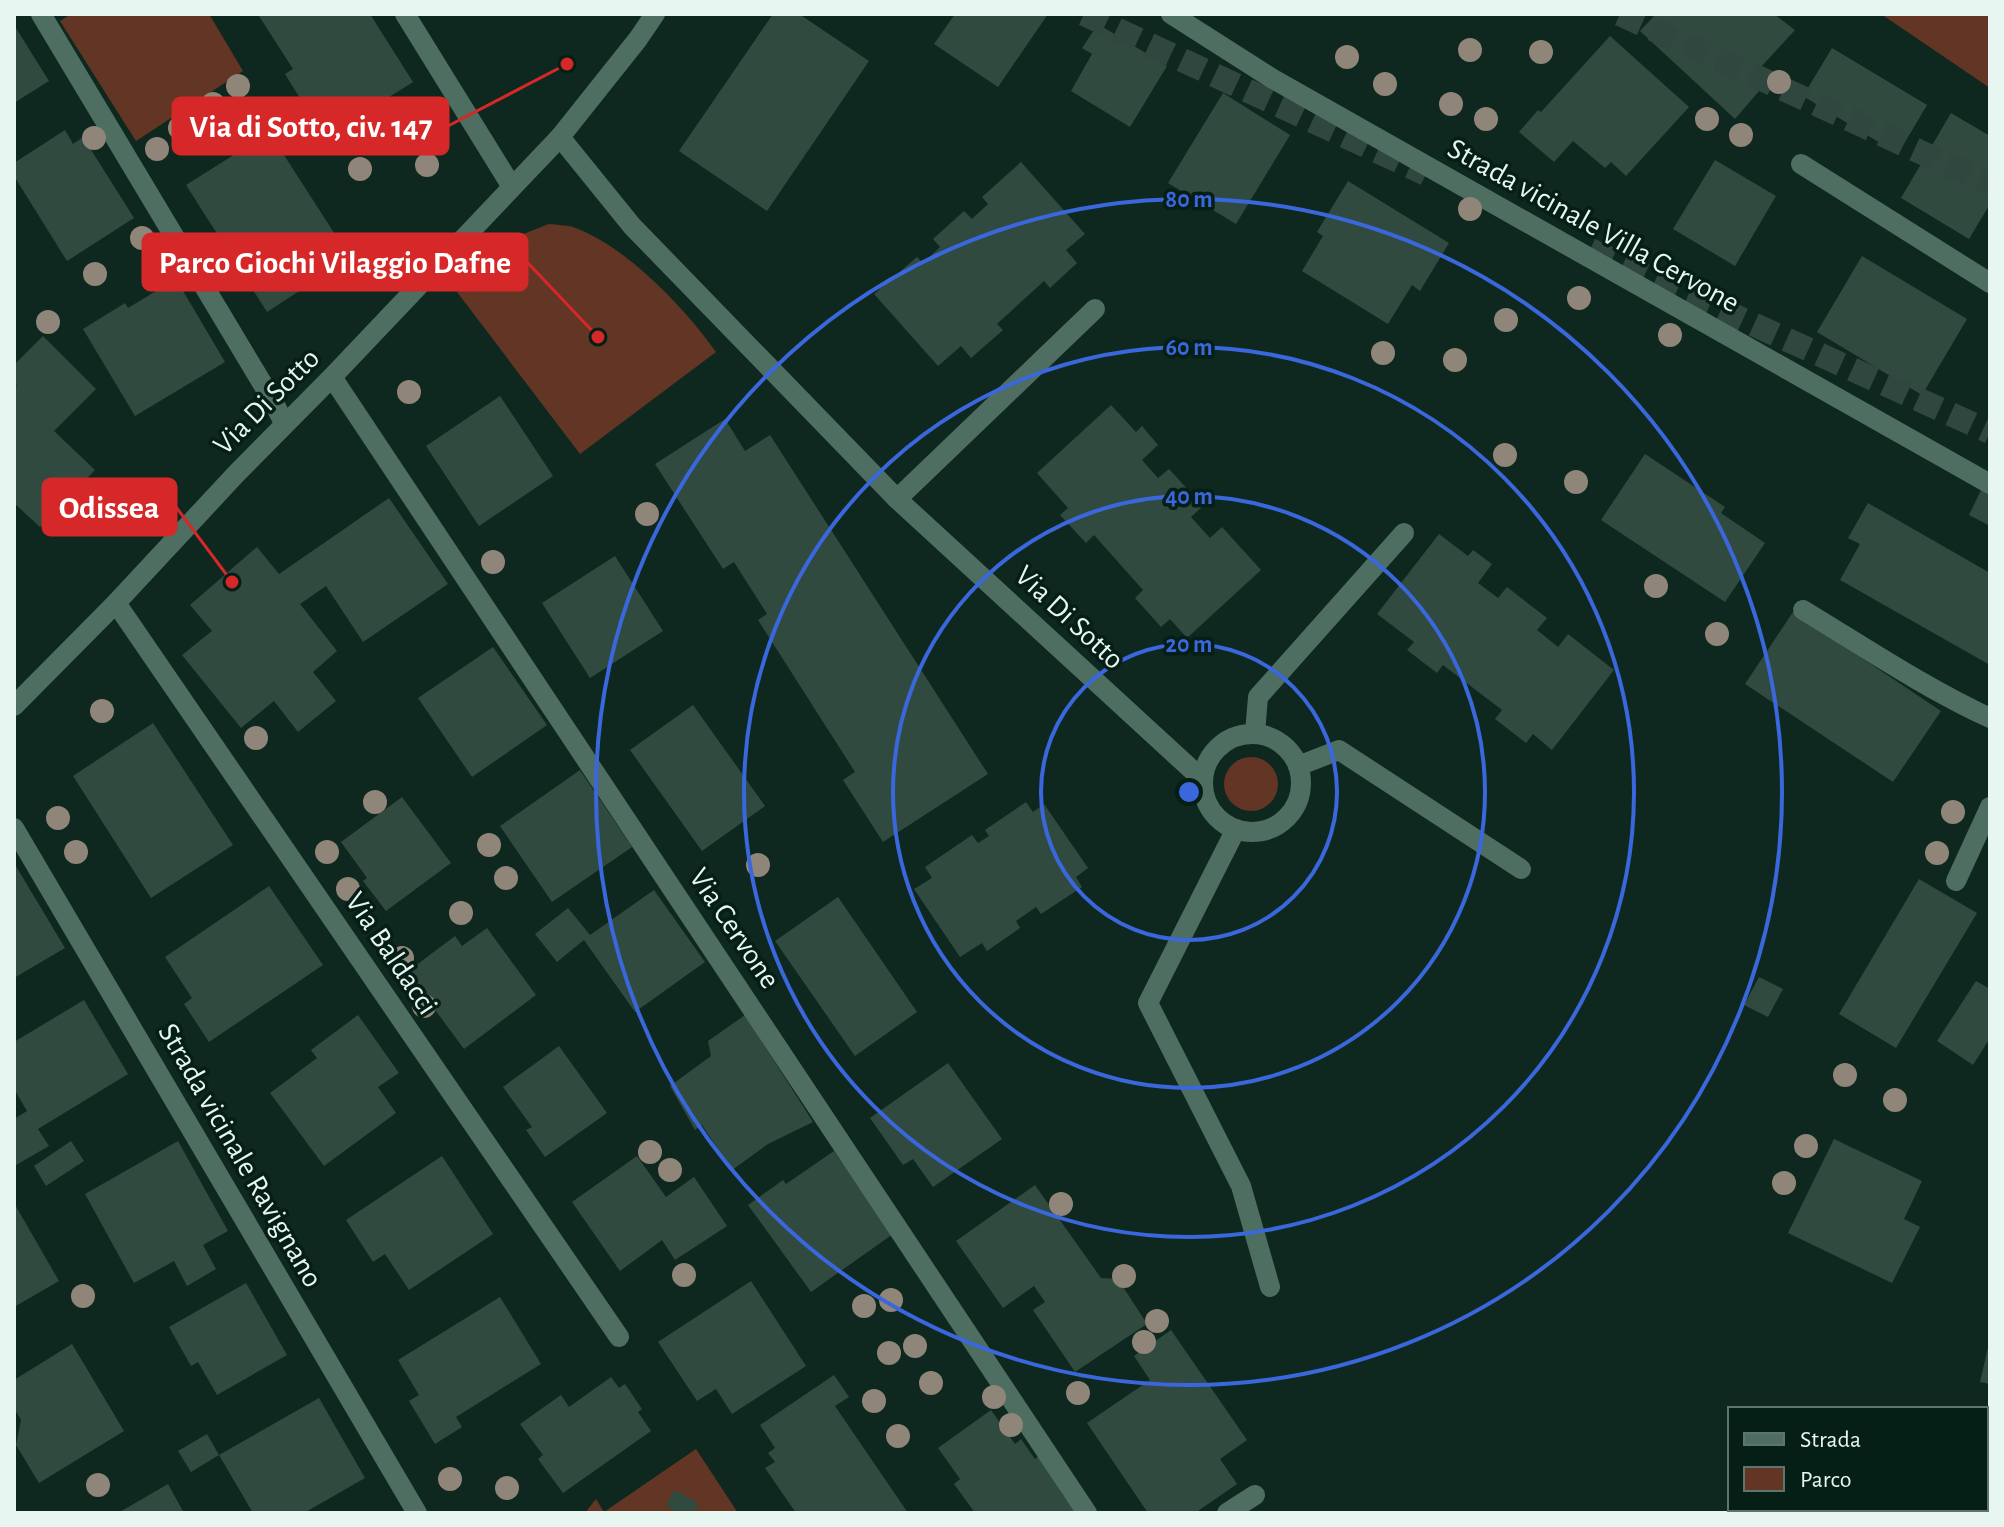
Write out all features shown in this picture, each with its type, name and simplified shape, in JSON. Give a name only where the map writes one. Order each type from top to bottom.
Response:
[{"type":"street","points":[[41,14],[284,423]]},
{"type":"street","points":[[405,14],[512,187]]},
{"type":"street","name":"Via Di Sotto","points":[[14,706],[560,137],[655,14]]},
{"type":"street","name":"Strada vicinale Villa Cervone","points":[[1171,14],[1273,79],[1990,484]]},
{"type":"street","name":"Via Di Sotto","points":[[560,137],[632,226],[897,499],[1203,780]]},
{"type":"street","points":[[1801,164],[1990,283]]},
{"type":"street","points":[[897,499],[1095,309]]},
{"type":"street","name":"Via Cervone","points":[[332,377],[1087,1513]]},
{"type":"street","points":[[1255,733],[1258,697],[1404,533]]},
{"type":"street","name":"Via Baldacci","points":[[116,603],[619,1337]]},
{"type":"street","points":[[1803,610],[1957,703],[1990,718]]},
{"type":"street","points":[[1255,733],[1269,736],[1292,753],[1301,781],[1300,797],[1293,811],[1282,822],[1252,832],[1223,822],[1205,796],[1203,780],[1214,752],[1225,741],[1255,733]]},
{"type":"street","points":[[1298,766],[1339,750],[1521,869]]},
{"type":"street","points":[[1956,881],[1990,807]]},
{"type":"street","name":"Strada vicinale Ravignano","points":[[14,828],[417,1513]]},
{"type":"street","points":[[1236,829],[1148,1003],[1241,1186],[1270,1287]]},
{"type":"street","points":[[1227,1513],[1255,1495]]},
{"type":"green space","points":[[71,14],[209,14],[243,71],[136,141],[60,21]]},
{"type":"green space","points":[[1881,14],[1990,14],[1990,88]]},
{"type":"green space","points":[[549,224],[573,227],[593,236],[633,263],[688,316],[716,352],[580,454],[457,292],[518,236]]},
{"type":"green space","points":[[1251,757],[1270,765],[1278,784],[1270,803],[1251,811],[1232,803],[1224,784],[1232,765]]},
{"type":"green space","points":[[696,1449],[738,1513],[585,1513],[596,1499],[604,1512]]},
{"type":"building","points":[[370,14],[413,82],[370,109],[378,122],[333,151],[285,74],[293,69],[259,16]]},
{"type":"building","points":[[773,14],[799,14],[869,61],[767,211],[679,151]]},
{"type":"building","points":[[955,14],[1048,14],[998,87],[934,44]]},
{"type":"building","points":[[1656,14],[1774,14],[1795,30],[1750,79],[1760,90],[1735,119],[1640,31]]},
{"type":"building","points":[[1098,24],[1167,66],[1130,127],[1071,91],[1092,54],[1082,48]]},
{"type":"building","points":[[14,25],[49,81],[14,103]]},
{"type":"building","points":[[1610,36],[1689,107],[1626,176],[1611,162],[1605,168],[1573,141],[1554,162],[1519,132]]},
{"type":"building","points":[[1832,48],[1927,105],[1898,154],[1803,96]]},
{"type":"building","points":[[1223,93],[1290,135],[1236,224],[1168,183]]},
{"type":"building","points":[[1951,113],[1990,136],[1990,204],[1969,239],[1901,198]]},
{"type":"building","points":[[65,130],[73,144],[83,137],[134,218],[67,261],[14,176],[14,163]]},
{"type":"building","points":[[275,141],[345,250],[310,272],[313,282],[267,312],[186,185],[251,144],[256,153]]},
{"type":"building","points":[[1715,160],[1776,196],[1735,266],[1673,229]]},
{"type":"building","points":[[1021,162],[1085,234],[1066,250],[1077,263],[1050,288],[1044,281],[997,324],[1003,330],[971,358],[961,346],[938,366],[874,294],[917,257],[923,263],[940,247],[933,239],[964,211],[972,219],[988,204],[982,197]]},
{"type":"building","points":[[1348,181],[1449,243],[1420,291],[1412,285],[1388,324],[1302,271],[1323,236],[1317,232]]},
{"type":"building","points":[[1862,256],[1967,319],[1922,395],[1817,332]]},
{"type":"building","points":[[176,279],[225,362],[135,416],[83,329],[125,303],[128,308]]},
{"type":"building","points":[[43,336],[96,389],[54,431],[95,470],[40,527],[14,503],[14,389],[17,386],[14,383],[14,365]]},
{"type":"building","points":[[500,396],[553,476],[479,526],[426,446]]},
{"type":"building","points":[[1111,405],[1136,432],[1142,426],[1158,445],[1142,460],[1158,478],[1169,469],[1203,506],[1191,517],[1210,538],[1222,527],[1261,570],[1187,638],[1170,619],[1161,627],[1135,598],[1143,590],[1094,535],[1086,543],[1060,515],[1068,508],[1037,473]]},
{"type":"building","points":[[725,419],[745,451],[770,435],[988,774],[883,842],[843,780],[855,772],[758,620],[767,614],[734,562],[723,569],[655,464]]},
{"type":"building","points":[[1645,454],[1725,507],[1721,513],[1765,543],[1725,602],[1601,520]]},
{"type":"building","points":[[1982,488],[1990,492],[1990,526],[1969,515]]},
{"type":"building","points":[[389,498],[448,584],[363,642],[326,586],[300,604],[337,651],[313,672],[336,701],[298,732],[274,701],[241,728],[182,655],[212,631],[190,605],[257,547],[279,574]]},
{"type":"building","points":[[1868,503],[1990,573],[1990,665],[1840,580],[1860,544],[1848,538]]},
{"type":"building","points":[[1439,534],[1468,556],[1473,550],[1492,564],[1478,583],[1498,598],[1507,587],[1547,618],[1537,630],[1558,647],[1568,634],[1614,670],[1552,750],[1533,734],[1526,743],[1495,719],[1502,710],[1443,665],[1437,673],[1407,650],[1414,642],[1377,614]]},
{"type":"building","points":[[615,556],[663,631],[590,678],[542,603]]},
{"type":"building","points":[[1793,612],[1941,711],[1893,782],[1745,684]]},
{"type":"building","points":[[493,647],[547,725],[472,777],[418,698]]},
{"type":"building","points":[[693,705],[765,806],[702,851],[630,750]]},
{"type":"building","points":[[153,723],[233,845],[151,898],[73,776]]},
{"type":"building","points":[[580,770],[632,847],[552,902],[500,826]]},
{"type":"building","points":[[402,797],[451,863],[386,911],[363,881],[367,878],[341,842]]},
{"type":"building","points":[[1026,802],[1033,812],[1044,804],[1088,868],[1076,877],[1082,887],[1041,914],[1036,907],[1016,921],[1020,928],[987,951],[982,943],[960,957],[914,889],[932,878],[925,867],[972,835],[978,843],[989,836],[985,830]]},
{"type":"building","points":[[14,863],[65,948],[14,978]]},
{"type":"building","points":[[1919,879],[1977,913],[1896,1048],[1839,1014]]},
{"type":"building","points":[[269,886],[323,965],[209,1042],[184,1004],[192,998],[165,957]]},
{"type":"building","points":[[654,890],[705,962],[635,1012],[584,940],[557,962],[535,934],[568,908],[590,935]]},
{"type":"building","points":[[838,897],[917,1012],[855,1056],[775,941]]},
{"type":"building","points":[[487,928],[536,995],[464,1049],[407,972],[455,936],[462,946]]},
{"type":"building","points":[[1759,977],[1783,989],[1768,1017],[1744,1005]]},
{"type":"building","points":[[1976,981],[1990,989],[1990,1038],[1973,1065],[1937,1041]]},
{"type":"building","points":[[84,1000],[128,1074],[38,1129],[49,1146],[16,1165],[14,1119],[27,1111],[14,1089],[14,1042]]},
{"type":"building","points":[[358,1015],[399,1073],[378,1087],[396,1113],[324,1166],[270,1093],[317,1058],[311,1050]]},
{"type":"building","points":[[745,1015],[813,1122],[768,1144],[732,1170],[702,1125],[695,1130],[670,1086],[711,1056],[708,1041]]},
{"type":"building","points":[[559,1046],[607,1113],[545,1157],[526,1130],[532,1127],[503,1087]]},
{"type":"building","points":[[948,1063],[1002,1139],[933,1187],[913,1159],[903,1165],[870,1118]]},
{"type":"building","points":[[1834,1139],[1922,1181],[1904,1219],[1920,1227],[1892,1283],[1788,1233]]},
{"type":"building","points":[[71,1141],[84,1161],[46,1186],[34,1166]]},
{"type":"building","points":[[178,1141],[228,1231],[203,1245],[216,1269],[187,1286],[174,1261],[134,1283],[85,1194]]},
{"type":"building","points":[[834,1151],[893,1234],[811,1292],[748,1205],[783,1180],[786,1184]]},
{"type":"building","points":[[442,1156],[493,1234],[409,1290],[385,1254],[373,1262],[346,1220]]},
{"type":"building","points":[[637,1156],[666,1197],[694,1177],[727,1226],[675,1260],[662,1240],[620,1271],[572,1202]]},
{"type":"building","points":[[1035,1185],[1101,1278],[1118,1279],[1147,1324],[1075,1372],[1033,1310],[1045,1302],[1034,1286],[1003,1308],[956,1241]]},
{"type":"building","points":[[14,1203],[59,1281],[14,1307]]},
{"type":"building","points":[[751,1281],[806,1366],[732,1414],[716,1389],[697,1401],[658,1342]]},
{"type":"building","points":[[246,1283],[287,1355],[217,1395],[198,1362],[191,1366],[169,1327]]},
{"type":"building","points":[[500,1297],[541,1364],[456,1417],[462,1427],[435,1444],[409,1401],[419,1395],[398,1360]]},
{"type":"building","points":[[1171,1330],[1247,1440],[1220,1459],[1237,1484],[1195,1513],[1148,1513],[1087,1423],[1150,1380],[1134,1356]]},
{"type":"building","points":[[1990,1343],[1990,1384],[1980,1382]]},
{"type":"building","points":[[72,1344],[124,1431],[39,1483],[16,1445],[21,1420],[14,1408],[14,1380]]},
{"type":"building","points":[[834,1375],[849,1397],[835,1406],[908,1513],[796,1513],[765,1468],[775,1462],[768,1453],[775,1448],[760,1425]]},
{"type":"building","points":[[611,1377],[619,1388],[625,1384],[642,1409],[638,1412],[651,1431],[563,1493],[538,1459],[543,1455],[520,1424],[561,1395],[569,1407]]},
{"type":"building","points":[[319,1398],[365,1478],[304,1513],[253,1513],[219,1455]]},
{"type":"building","points":[[991,1410],[1015,1444],[1021,1439],[1035,1459],[1041,1454],[1065,1487],[1060,1491],[1076,1513],[975,1513],[954,1484],[960,1479],[938,1448]]},
{"type":"building","points":[[207,1434],[219,1455],[191,1472],[178,1451]]},
{"type":"building","points":[[168,1484],[184,1513],[118,1513]]},
{"type":"building","points":[[675,1490],[699,1504],[693,1513],[678,1513],[666,1505]]},
{"type":"tunnel","points":[[1084,14],[1426,174]]},
{"type":"tunnel","points":[[1620,14],[1990,184]]},
{"type":"tunnel","points":[[1590,250],[1990,432]]},
{"type":"place","name":"Via di Sotto, civ. 147","points":[[567,64]]},
{"type":"place","name":"Parco Giochi Vilaggio Dafne","points":[[598,337]]},
{"type":"place","name":"Odissea","points":[[232,582]]}]
